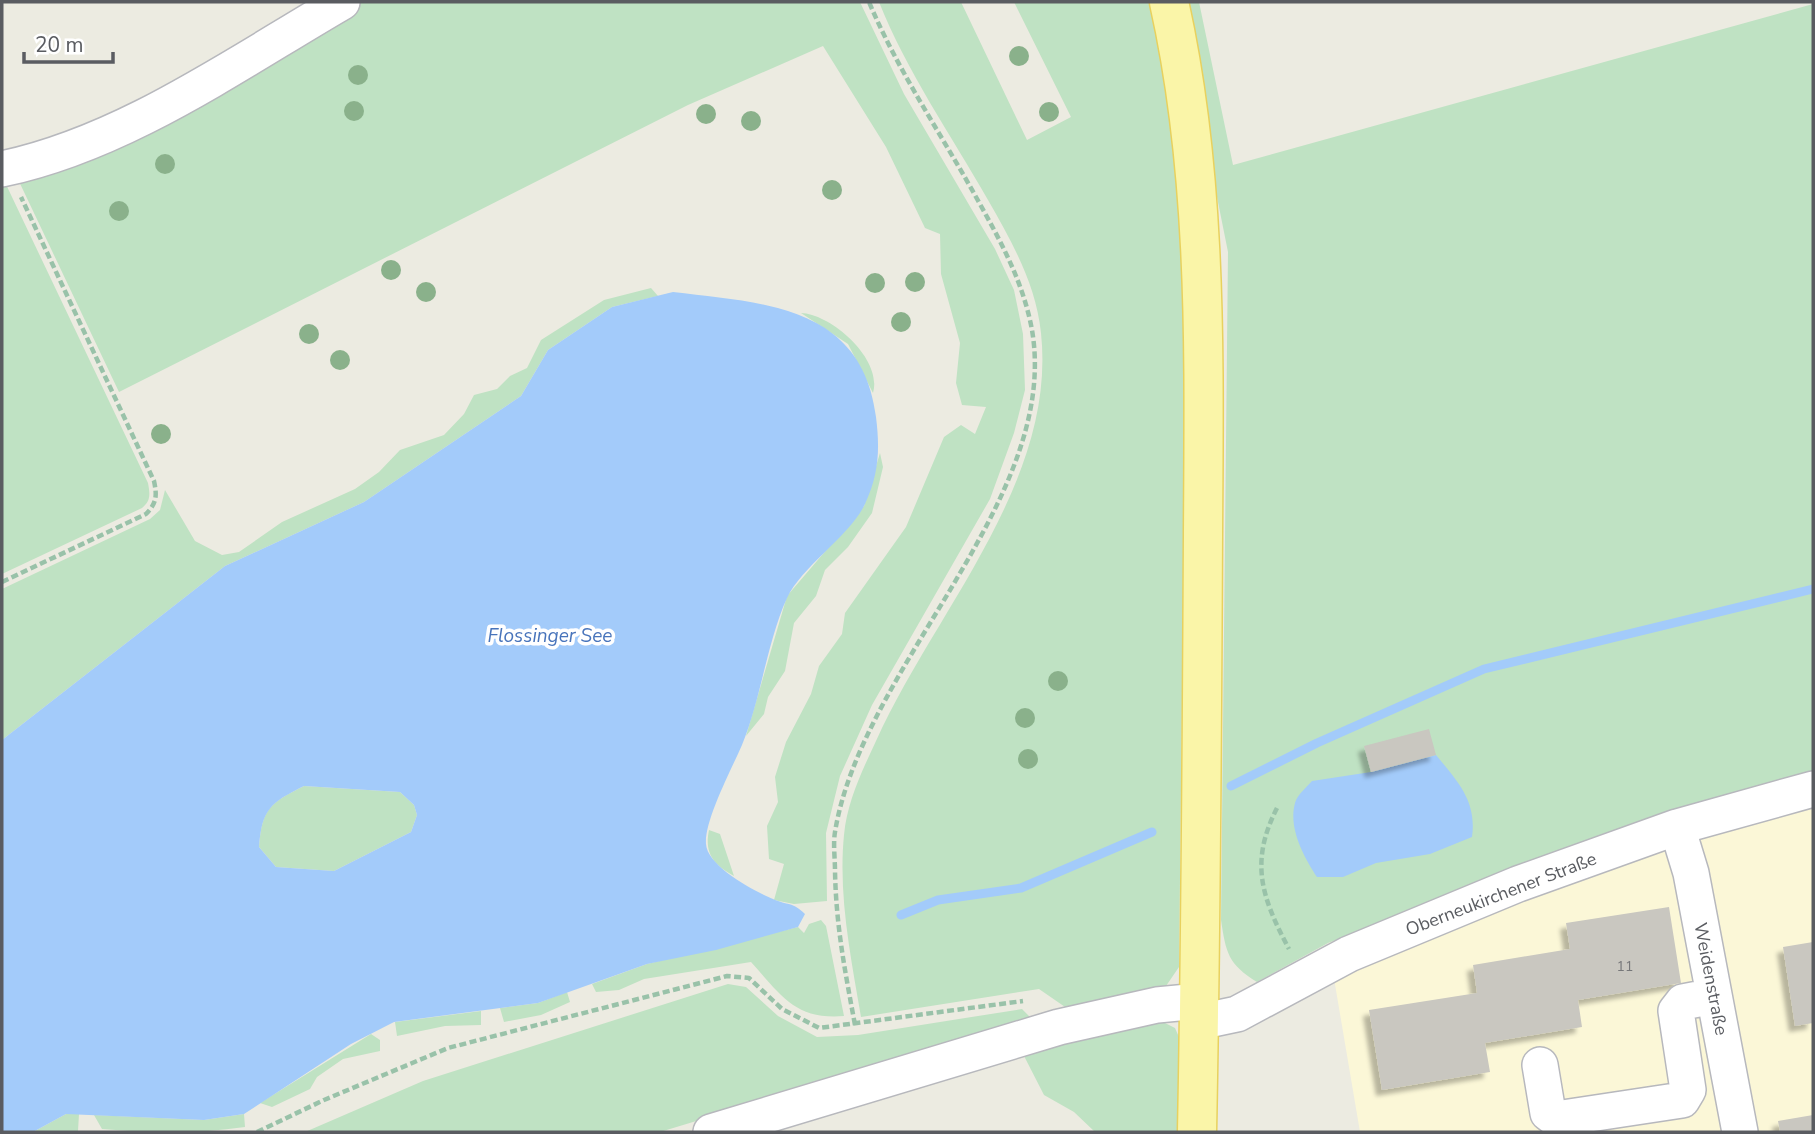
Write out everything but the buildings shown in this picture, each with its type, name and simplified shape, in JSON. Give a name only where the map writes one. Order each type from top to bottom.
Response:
[{"type":"main road","points":[[1169,2],[1177,39],[1197,190],[1202,274],[1197,1132]]},
{"type":"street","points":[[4,169],[51,156],[122,127],[342,2]]},
{"type":"street","name":"Oberneukirchener Straße","points":[[711,1132],[1059,1027],[1157,1005],[1237,1014],[1349,954],[1518,884],[1677,827],[1813,789]]},
{"type":"street","name":"Weidenstraße","points":[[1677,827],[1691,873],[1740,1132]]},
{"type":"street","points":[[1540,1065],[1548,1113],[1556,1119],[1682,1100],[1688,1090],[1676,1011],[1684,1002],[1714,996]]},
{"type":"path","points":[[855,1025],[836,913],[835,833],[849,779],[880,709],[998,502],[1023,436],[1034,391],[1032,333],[1022,287],[1003,245],[912,90],[869,2]]},
{"type":"path","points":[[2,582],[146,514],[154,506],[157,495],[155,481],[4,169]]},
{"type":"path","points":[[1277,808],[1264,834],[1261,874],[1271,914],[1305,978]]},
{"type":"path","points":[[257,1132],[324,1100],[448,1048],[727,976],[749,978],[782,1009],[819,1028],[1030,1000],[1059,1027]]},
{"type":"shaded area","points":[[1813,780],[1813,1132],[1360,1132],[1328,943],[1612,835]]},
{"type":"green space","points":[[358,2],[860,2],[904,94],[995,249],[1014,290],[1023,334],[1025,390],[1014,433],[990,499],[872,705],[840,776],[826,833],[827,901],[794,904],[774,900],[784,864],[769,859],[767,826],[778,802],[775,777],[786,742],[811,694],[819,666],[842,634],[845,613],[906,527],[944,437],[961,425],[975,434],[986,407],[962,405],[956,383],[960,343],[941,274],[940,234],[925,228],[886,147],[823,46],[688,105],[119,392],[15,173]]},
{"type":"green space","points":[[879,2],[961,2],[1027,140],[1071,117],[1014,2],[1152,2],[1166,70],[1187,257],[1179,967],[1166,986],[1144,997],[1068,1009],[1039,989],[861,1017],[844,904],[843,858],[848,811],[876,741],[900,693],[958,595],[1011,494],[1030,441],[1041,388],[1041,333],[1034,297],[1022,264],[988,200],[916,78]]},
{"type":"green space","points":[[1186,2],[1199,2],[1233,165],[1813,4],[1813,780],[1612,835],[1328,943],[1257,982],[1234,963],[1227,949],[1221,920],[1228,252],[1210,162]]},
{"type":"green space","points":[[2,176],[148,483],[149,494],[147,503],[142,508],[2,574]]},
{"type":"green space","points":[[651,288],[658,296],[612,307],[548,350],[521,396],[364,502],[225,566],[2,740],[2,589],[150,519],[160,510],[165,490],[195,541],[222,555],[239,552],[282,522],[355,489],[379,472],[400,450],[444,435],[464,414],[474,395],[497,389],[510,376],[527,368],[541,340],[604,300]]},
{"type":"green space","points":[[801,313],[813,315],[840,330],[863,353],[874,380],[873,393],[848,344]]},
{"type":"green space","points":[[880,453],[883,467],[872,513],[848,547],[825,570],[816,596],[794,623],[785,671],[768,697],[764,714],[746,736],[787,596],[864,506]]},
{"type":"green space","points":[[304,786],[400,792],[414,805],[417,815],[411,832],[334,871],[276,867],[259,847],[263,823],[276,802]]},
{"type":"green space","points":[[709,830],[720,834],[734,876],[712,858],[708,846]]},
{"type":"green space","points":[[821,920],[826,926],[844,1016],[813,1014],[790,1003],[751,962],[644,979],[619,990],[596,992],[592,984],[647,964],[798,927],[804,933],[809,924]]},
{"type":"green space","points":[[728,984],[746,987],[778,1016],[817,1037],[858,1035],[1022,1009],[1032,1019],[660,1132],[305,1132],[423,1081]]},
{"type":"green space","points":[[567,992],[570,1002],[541,1015],[504,1022],[500,1008],[538,1003]]},
{"type":"green space","points":[[481,1011],[481,1025],[445,1026],[397,1036],[395,1022]]},
{"type":"green space","points":[[1159,1020],[1175,1028],[1182,1044],[1182,1132],[1095,1132],[1074,1112],[1044,1095],[1023,1054]]},
{"type":"green space","points":[[371,1034],[380,1040],[380,1051],[343,1059],[317,1077],[310,1089],[272,1107],[260,1103]]},
{"type":"green space","points":[[66,1114],[79,1114],[78,1131],[33,1132]]},
{"type":"green space","points":[[244,1114],[245,1127],[174,1132],[102,1129],[94,1115],[204,1120]]},
{"type":"water","name":"Flossinger See","points":[[673,292],[741,300],[773,307],[803,317],[829,331],[851,352],[867,380],[876,417],[878,440],[876,472],[870,493],[849,528],[803,574],[787,598],[774,633],[749,727],[714,809],[707,834],[708,852],[723,869],[755,890],[793,905],[805,914],[798,927],[716,950],[647,964],[538,1003],[394,1022],[351,1044],[244,1114],[204,1120],[66,1114],[33,1132],[2,1132],[2,740],[225,566],[364,502],[521,396],[548,350],[612,307]],"holes":[[[304,786],[400,792],[414,805],[417,815],[411,832],[334,871],[276,867],[259,847],[260,834],[270,809],[283,797]]]},
{"type":"water","points":[[1436,755],[1469,802],[1473,824],[1472,837],[1430,854],[1376,863],[1343,877],[1317,877],[1302,851],[1295,832],[1293,813],[1296,800],[1312,781],[1371,772]]},
{"type":"waterway","points":[[1231,786],[1317,743],[1484,669],[1813,589]]},
{"type":"waterway","points":[[901,915],[938,900],[1021,888],[1152,832]]}]
